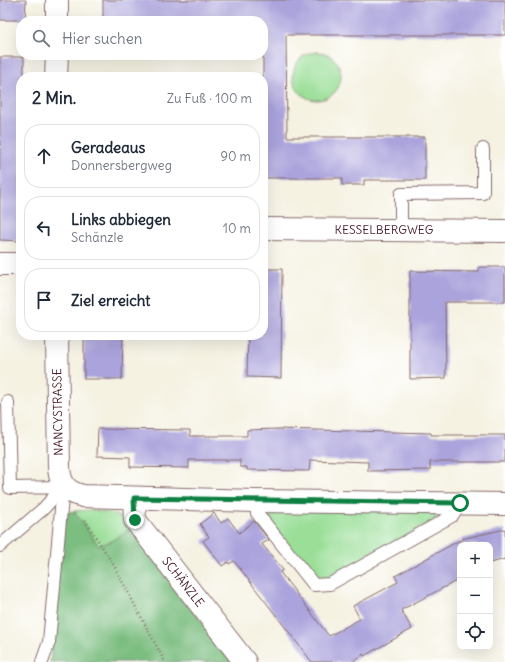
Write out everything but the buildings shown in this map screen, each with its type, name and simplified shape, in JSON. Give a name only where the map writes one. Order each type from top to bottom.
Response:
[{"type":"street","points":[[57,0],[57,16]]},
{"type":"street","points":[[56,72],[57,60]]},
{"type":"street","name":"KESSELBERGWEG","points":[[268,229],[505,231]]},
{"type":"street","points":[[0,264],[16,264]]},
{"type":"street","name":"NANCYSTRASSE","points":[[57,340],[59,469],[60,481],[64,487]]},
{"type":"street","points":[[64,487],[73,494],[83,496],[134,498],[505,504]]},
{"type":"street","name":"SCHÄNZLE","points":[[134,498],[135,520],[245,662]]},
{"type":"lane","points":[[401,230],[401,194],[483,194],[483,149]]},
{"type":"lane","points":[[8,402],[10,488],[64,487]]},
{"type":"lane","points":[[0,546],[44,508],[64,487]]},
{"type":"lane","points":[[42,662],[49,642],[64,487]]},
{"type":"lane","points":[[255,501],[257,513],[314,584],[330,584],[452,516],[460,503]]},
{"type":"path","points":[[84,519],[113,564],[165,662]]},
{"type":"green space","points":[[312,52],[322,52],[331,56],[337,62],[340,67],[340,85],[331,96],[322,100],[312,100],[303,96],[297,90],[293,81],[293,71],[297,62],[303,56]]},
{"type":"green space","points":[[92,510],[119,516],[128,522],[132,527],[110,542],[98,545],[74,511]]},
{"type":"green space","points":[[262,510],[435,510],[436,519],[334,576],[315,580]]},
{"type":"green space","points":[[74,511],[98,545],[110,542],[132,527],[232,662],[50,662],[63,513]]},
{"type":"route","points":[[135,520],[134,498],[460,503]]}]
